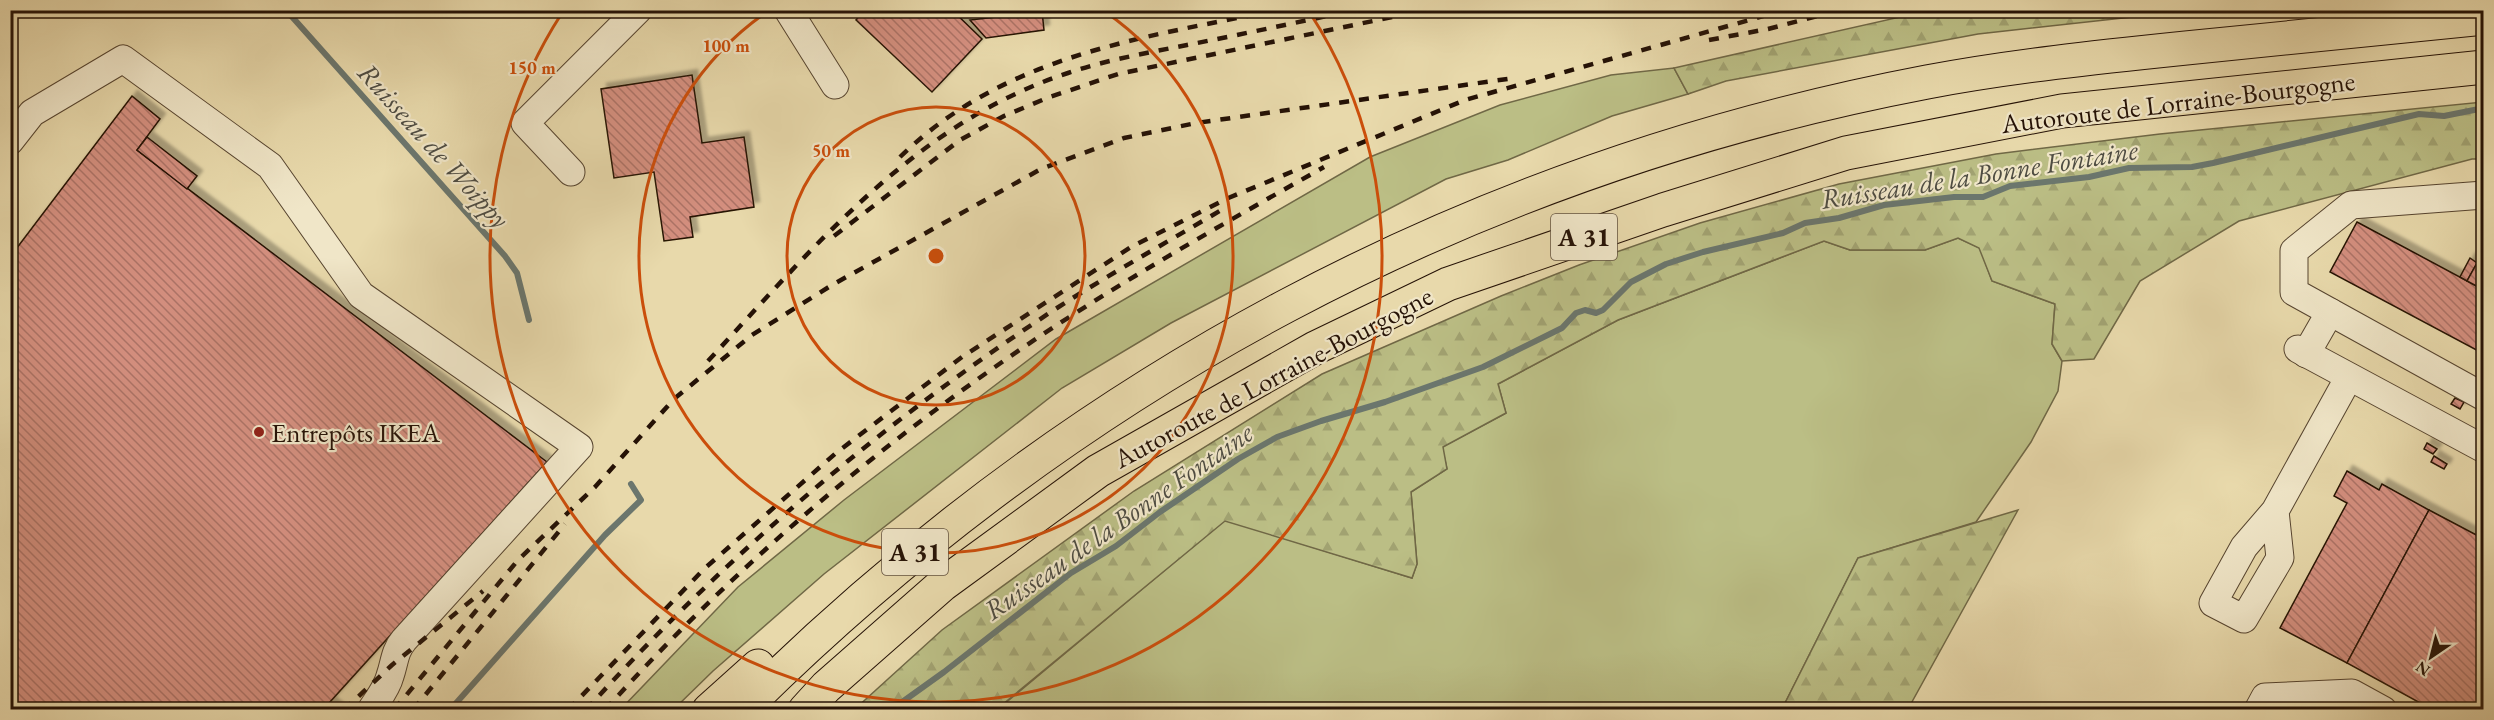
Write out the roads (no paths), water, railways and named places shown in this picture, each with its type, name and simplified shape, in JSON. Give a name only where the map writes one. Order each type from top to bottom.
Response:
[{"type":"highway","name":"Autoroute de Lorraine-Bourgogne","points":[[742,710],[852,604],[979,501],[1068,436],[1165,373],[1325,284],[1428,236],[1534,192],[1714,131],[1928,82],[2124,54],[2484,18]]},
{"type":"highway","name":"Autoroute de Lorraine-Bourgogne","points":[[805,710],[826,687],[942,585],[1098,471],[1316,348],[1448,284],[1663,210],[1846,153],[2062,111],[2484,67]]},
{"type":"highway","points":[[709,710],[795,636],[852,604]]},
{"type":"street","points":[[571,172],[525,123],[638,10]]},
{"type":"street","points":[[788,10],[836,85]]},
{"type":"street","points":[[10,141],[32,113],[123,59],[270,166],[361,295],[579,447],[404,640],[394,656],[385,689],[371,710]]},
{"type":"street","points":[[2484,195],[2351,205],[2294,251],[2294,292],[2484,397]]},
{"type":"street","points":[[2330,312],[2302,352],[2484,449]]},
{"type":"street","points":[[2275,511],[2349,376]]},
{"type":"street","points":[[2258,710],[2265,697],[2318,702],[2352,693],[2384,710]]},
{"type":"waterway","name":"Ruisseau de Woippy","points":[[286,10],[505,256],[517,273],[529,320]]},
{"type":"waterway","name":"Ruisseau de la Bonne Fontaine","points":[[891,710],[944,672],[1071,573],[1116,546],[1160,512],[1238,459],[1277,437],[1483,367],[1562,328],[1576,313],[1585,310],[1596,313],[1603,310],[1631,282],[1666,264],[1703,252],[1783,233],[1805,223],[1839,218],[1884,205],[1954,197],[1983,197],[2010,186],[2089,177],[2129,168],[2192,167],[2419,114],[2444,116],[2484,108]]},
{"type":"waterway","name":"Ruisseau de Woippy","points":[[450,710],[605,535],[641,500],[631,484]]},
{"type":"railway","points":[[900,157],[941,123],[984,95],[1030,73],[1126,42],[1277,10]]},
{"type":"railway","points":[[708,361],[787,275],[870,193],[915,156],[962,123],[1013,95],[1082,68],[1355,10]]},
{"type":"railway","points":[[834,236],[960,140],[1004,116],[1047,98],[1118,74],[1426,10]]},
{"type":"railway","points":[[568,710],[704,569],[836,453],[962,357],[1131,247],[1226,199],[1465,100],[1785,10]]},
{"type":"railway","points":[[1709,40],[1768,29],[1840,10]]},
{"type":"railway","points":[[394,710],[518,560],[595,487],[674,399],[752,335],[832,285],[1041,169],[1124,138],[1196,123],[1514,78]]},
{"type":"railway","points":[[605,710],[650,661],[745,568],[795,523],[898,439],[1005,360],[1083,308],[1202,236],[1324,167]]},
{"type":"railway","points":[[586,710],[639,653],[750,545],[869,444],[993,351],[1057,308],[1228,206]]},
{"type":"railway","points":[[413,710],[565,524]]},
{"type":"railway","points":[[344,710],[392,665],[483,591]]},
{"type":"place","name":"Entrepôts IKEA","points":[[259,432]]}]
